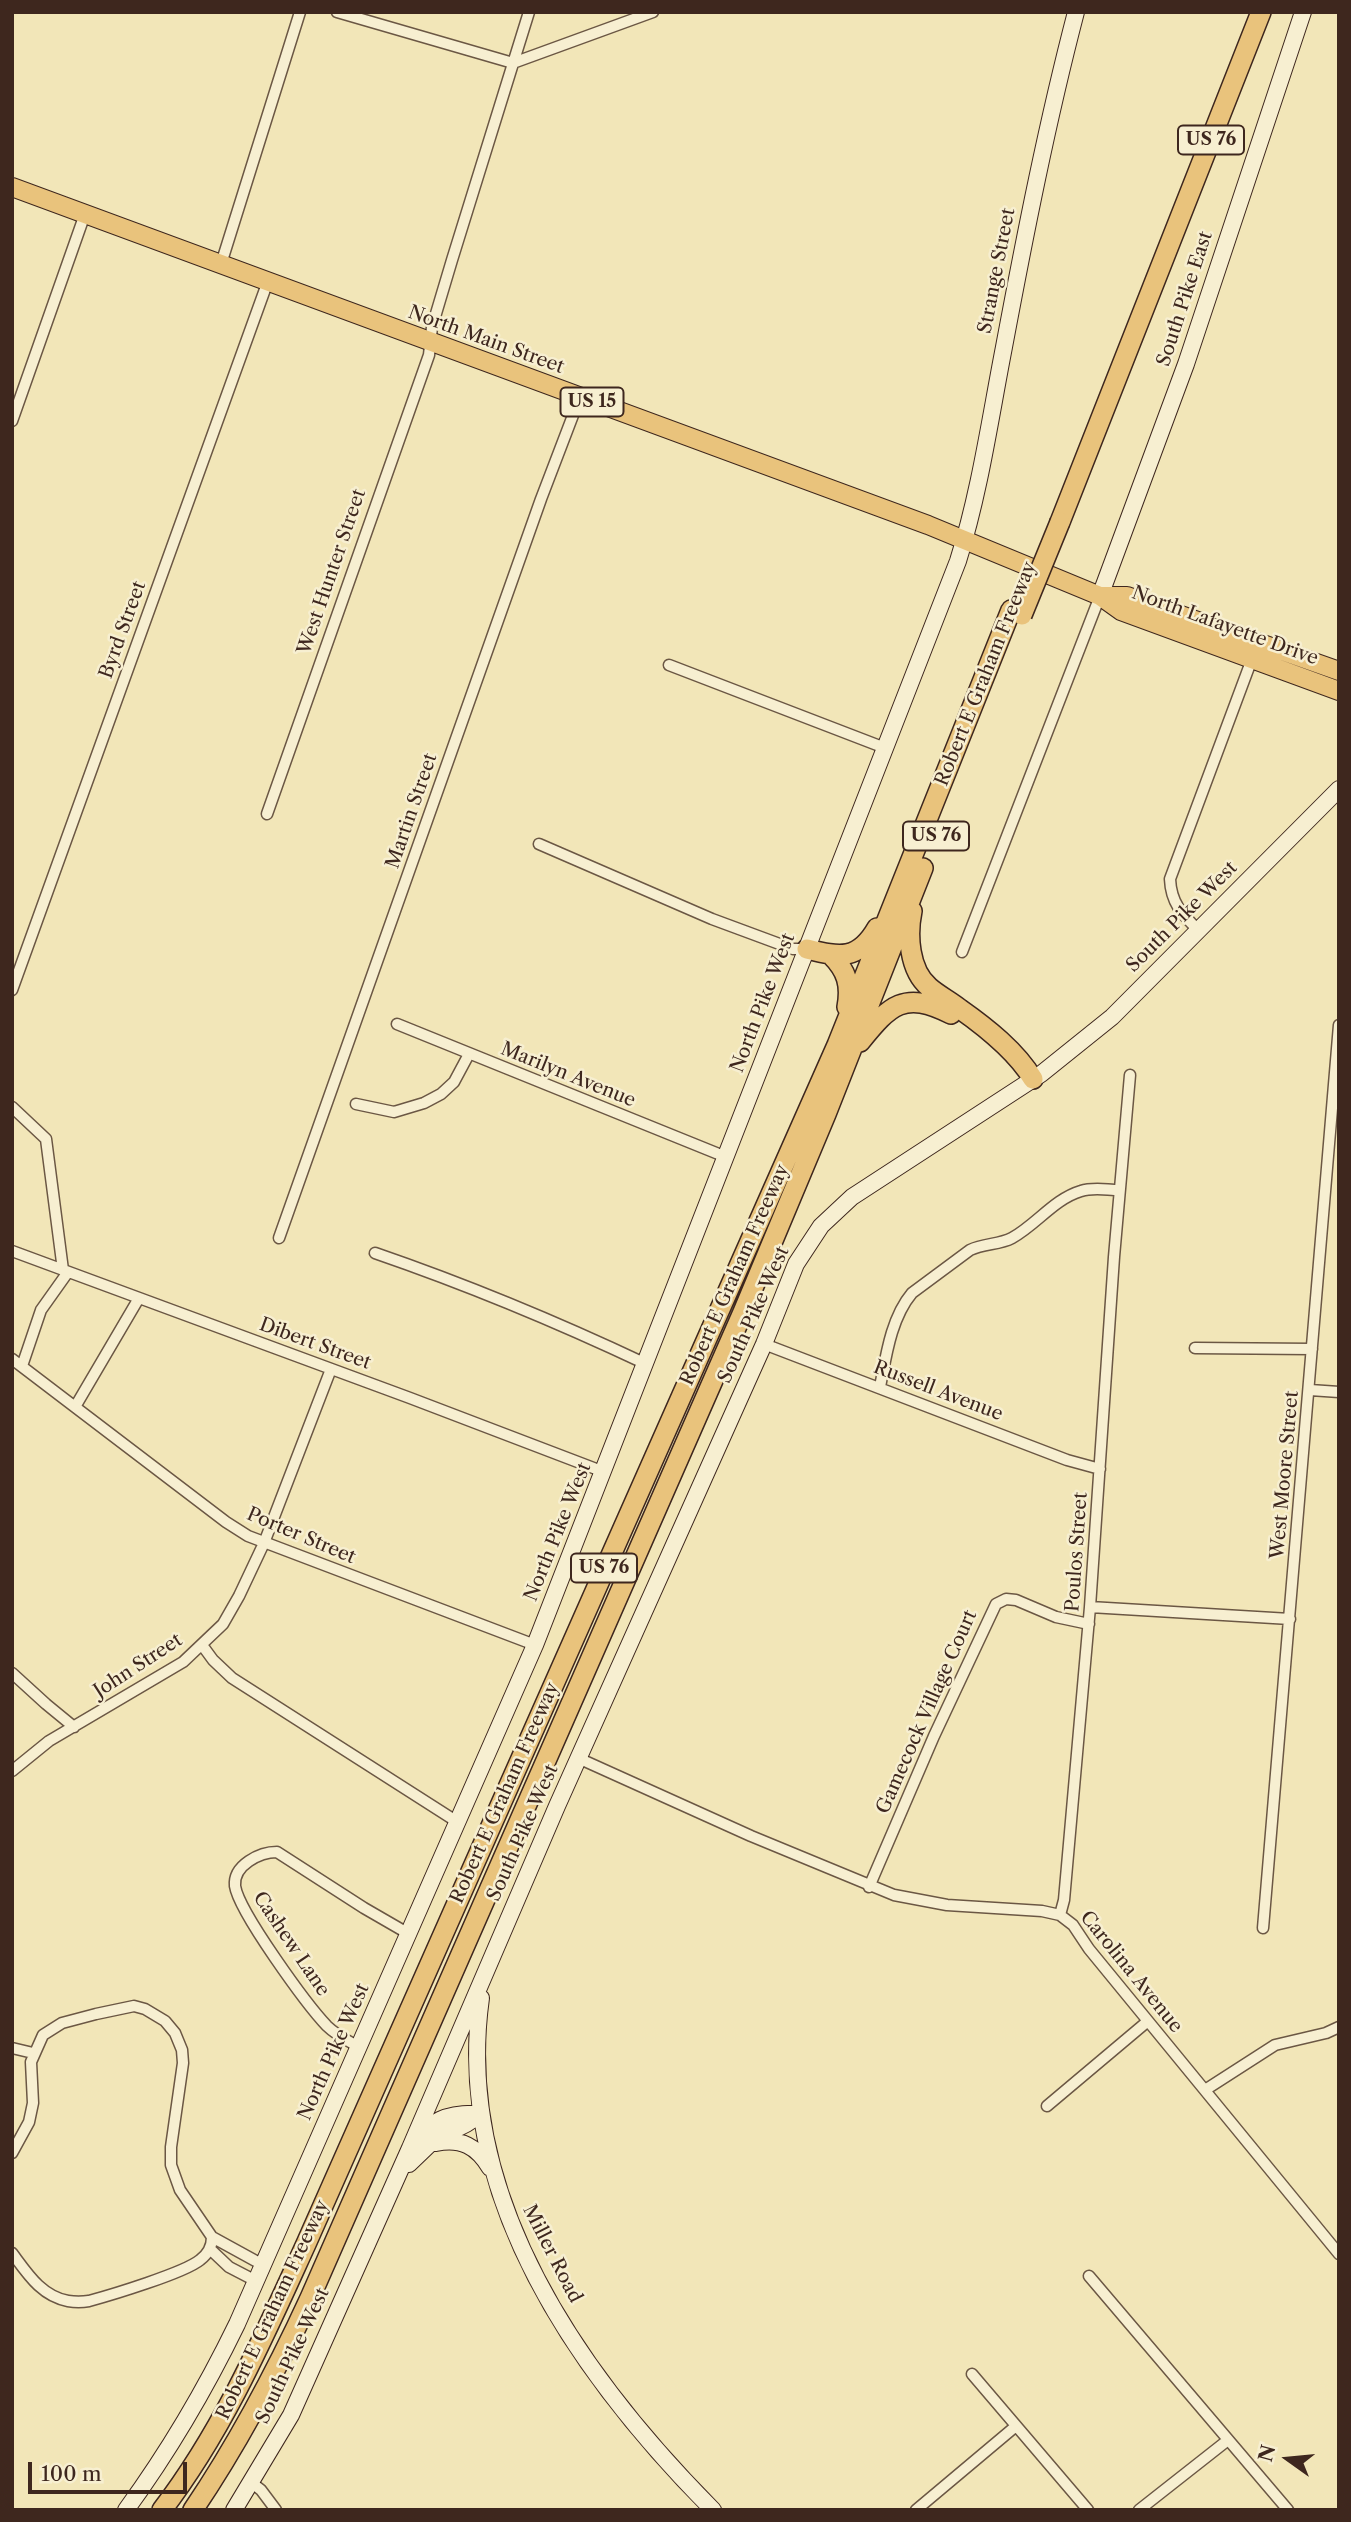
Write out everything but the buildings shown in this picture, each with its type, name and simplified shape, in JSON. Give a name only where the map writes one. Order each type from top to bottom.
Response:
[{"type":"highway","name":"Robert E Graham Freeway","points":[[193,2510],[222,2468],[252,2416],[310,2298],[673,1474],[1127,336],[1247,12]]},
{"type":"highway","name":"Robert E Graham Freeway","points":[[1154,267],[1261,12]]},
{"type":"highway","points":[[807,948],[831,955],[844,955],[862,948],[910,884]]},
{"type":"highway","points":[[910,884],[912,955],[926,985],[993,1035],[1019,1058],[1033,1079]]},
{"type":"highway","points":[[831,955],[844,971],[850,989],[843,1051]]},
{"type":"highway","points":[[843,1051],[895,1005],[925,1002],[993,1035]]},
{"type":"highway","name":"Robert E Graham Freeway","points":[[162,2510],[211,2439],[249,2369],[843,1051]]},
{"type":"main road","name":"Strange Street","points":[[965,539],[977,494],[1044,145],[1076,12]]},
{"type":"main road","name":"South Pike East","points":[[1100,596],[1186,363],[1303,12]]},
{"type":"main road","name":"North Main Street","points":[[12,187],[965,539],[1100,596]]},
{"type":"main road","name":"North Pike West","points":[[126,2510],[190,2415],[215,2370],[536,1645],[965,539]]},
{"type":"main road","name":"North Lafayette Drive","points":[[1100,596],[1121,611],[1339,691]]},
{"type":"main road","points":[[1100,596],[1127,596],[1339,671]]},
{"type":"main road","name":"South Pike West","points":[[487,1969],[578,1758],[764,1344],[796,1264],[821,1226],[852,1197],[1033,1079],[1112,1017],[1339,789]]},
{"type":"main road","points":[[410,2148],[487,1969]]},
{"type":"main road","name":"Miller Road","points":[[487,1969],[478,2030],[477,2072],[481,2114],[496,2178],[510,2221],[532,2269],[582,2352],[649,2440],[713,2510]]},
{"type":"main road","name":"South Pike West","points":[[234,2510],[291,2415],[410,2148],[428,2127],[446,2116],[458,2113],[481,2114]]},
{"type":"main road","name":"South Pike West","points":[[399,2176],[427,2145],[481,2114]]},
{"type":"main road","points":[[427,2145],[452,2141],[467,2144],[482,2155],[496,2178]]},
{"type":"street","points":[[221,264],[300,12]]},
{"type":"street","points":[[337,12],[513,63],[653,12]]},
{"type":"street","name":"West Hunter Street","points":[[267,814],[429,355],[432,327],[529,12]]},
{"type":"street","points":[[12,421],[85,214]]},
{"type":"street","name":"Byrd Street","points":[[12,990],[268,281]]},
{"type":"street","name":"Martin Street","points":[[279,1238],[541,499],[580,397]]},
{"type":"street","points":[[962,952],[1100,596]]},
{"type":"street","points":[[1198,930],[1173,901],[1170,879],[1252,659]]},
{"type":"street","points":[[669,665],[885,748]]},
{"type":"street","points":[[539,844],[712,919],[793,949],[807,948]]},
{"type":"street","name":"Marilyn Avenue","points":[[397,1024],[726,1157]]},
{"type":"street","name":"West Moore Street","points":[[1263,1928],[1312,1349],[1334,1127],[1339,1025]]},
{"type":"street","points":[[356,1104],[394,1112],[424,1103],[441,1094],[454,1082],[469,1054]]},
{"type":"street","name":"Poulos Street","points":[[1060,1915],[1064,1900],[1089,1624],[1119,1191],[1130,1075]]},
{"type":"street","points":[[12,1107],[46,1139],[65,1271],[41,1310],[22,1366]]},
{"type":"street","points":[[880,1387],[897,1318],[904,1302],[912,1293],[979,1245],[1013,1238],[1068,1196],[1092,1189],[1119,1191]]},
{"type":"street","name":"Dibert Street","points":[[12,1251],[604,1472]]},
{"type":"street","points":[[375,1253],[555,1321],[646,1364]]},
{"type":"street","points":[[75,1407],[139,1298]]},
{"type":"street","name":"Russell Avenue","points":[[764,1344],[1067,1460],[1100,1469]]},
{"type":"street","points":[[1195,1348],[1312,1349]]},
{"type":"street","name":"Porter Street","points":[[12,1359],[226,1522],[264,1543],[536,1645]]},
{"type":"street","name":"John Street","points":[[12,1771],[49,1741],[183,1662],[223,1624],[264,1543],[331,1369]]},
{"type":"street","points":[[1310,1391],[1339,1392]]},
{"type":"street","name":"Gamecock Village Court","points":[[869,1887],[939,1724],[996,1604],[1006,1599],[1016,1600],[1056,1617],[1089,1624]]},
{"type":"street","points":[[1090,1607],[1290,1619]]},
{"type":"street","points":[[202,1645],[232,1678],[459,1822]]},
{"type":"street","points":[[12,1673],[74,1727]]},
{"type":"street","name":"Carolina Avenue","points":[[578,1758],[869,1887],[916,1901],[1042,1910],[1060,1915],[1073,1925],[1089,1949],[1339,2254]]},
{"type":"street","name":"Cashew Lane","points":[[359,2047],[328,2027],[285,1970],[239,1898],[235,1884],[237,1877],[248,1861],[259,1855],[277,1852],[409,1934]]},
{"type":"street","points":[[12,2153],[29,2122],[33,2103],[30,2071],[33,2053],[38,2042],[50,2029],[96,2014],[134,2006],[155,2013],[175,2034],[183,2063],[171,2165],[180,2190],[212,2237],[263,2265]]},
{"type":"street","points":[[1047,2106],[1148,2021]]},
{"type":"street","points":[[1205,2090],[1275,2045],[1326,2033],[1339,2027]]},
{"type":"street","points":[[12,2048],[33,2053]]},
{"type":"street","points":[[12,2253],[36,2284],[46,2292],[58,2298],[78,2302],[179,2270],[201,2259],[210,2249],[212,2237]]},
{"type":"street","points":[[210,2249],[229,2267],[256,2281]]},
{"type":"street","points":[[1089,2276],[1289,2510]]},
{"type":"street","points":[[972,2374],[1088,2510]]},
{"type":"street","points":[[916,2510],[1016,2426]]},
{"type":"street","points":[[1139,2510],[1228,2440]]},
{"type":"street","points":[[252,2483],[261,2490],[275,2510]]}]
